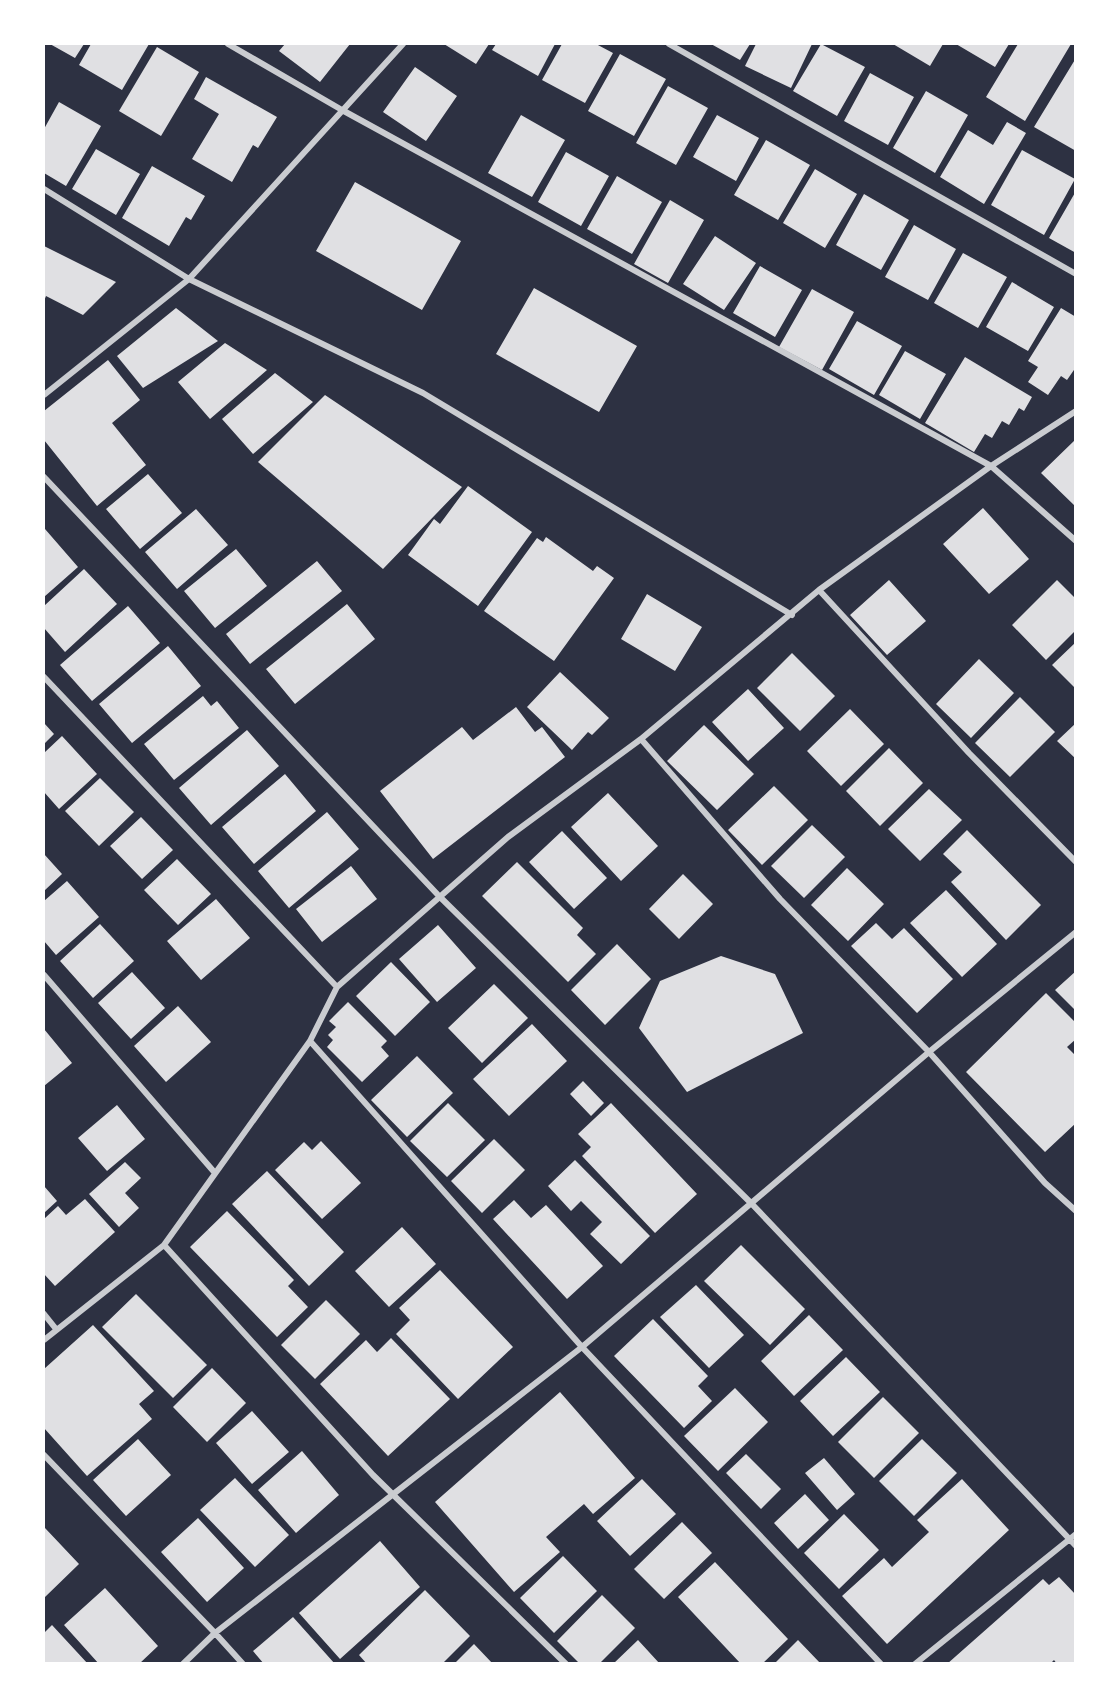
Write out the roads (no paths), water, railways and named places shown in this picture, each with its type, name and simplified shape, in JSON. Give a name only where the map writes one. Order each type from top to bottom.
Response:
[{"type":"street","points":[[228,44],[342,110],[991,466],[1076,541]]},
{"type":"street","points":[[44,395],[189,279],[403,44]]},
{"type":"street","points":[[669,44],[1076,274]]},
{"type":"street","points":[[44,189],[189,279],[423,393],[792,615]]},
{"type":"street","points":[[44,1340],[164,1245],[310,1041],[337,987],[508,837],[641,739],[792,615],[819,590],[991,466],[1076,411]]},
{"type":"street","points":[[44,477],[439,896],[751,1203],[1076,1546]]},
{"type":"street","points":[[819,590],[969,753],[1076,862]]},
{"type":"street","points":[[44,677],[337,987]]},
{"type":"street","points":[[641,739],[780,899],[929,1052],[1045,1183],[1076,1211]]},
{"type":"street","points":[[183,1664],[215,1633],[582,1347],[929,1052],[1076,932]]},
{"type":"street","points":[[44,975],[215,1173]]},
{"type":"street","points":[[310,1041],[582,1347],[881,1664]]},
{"type":"street","points":[[164,1245],[392,1494],[566,1664]]},
{"type":"street","points":[[44,1314],[56,1329]]},
{"type":"street","points":[[44,1455],[243,1664]]},
{"type":"street","points":[[915,1664],[1076,1534]]}]
